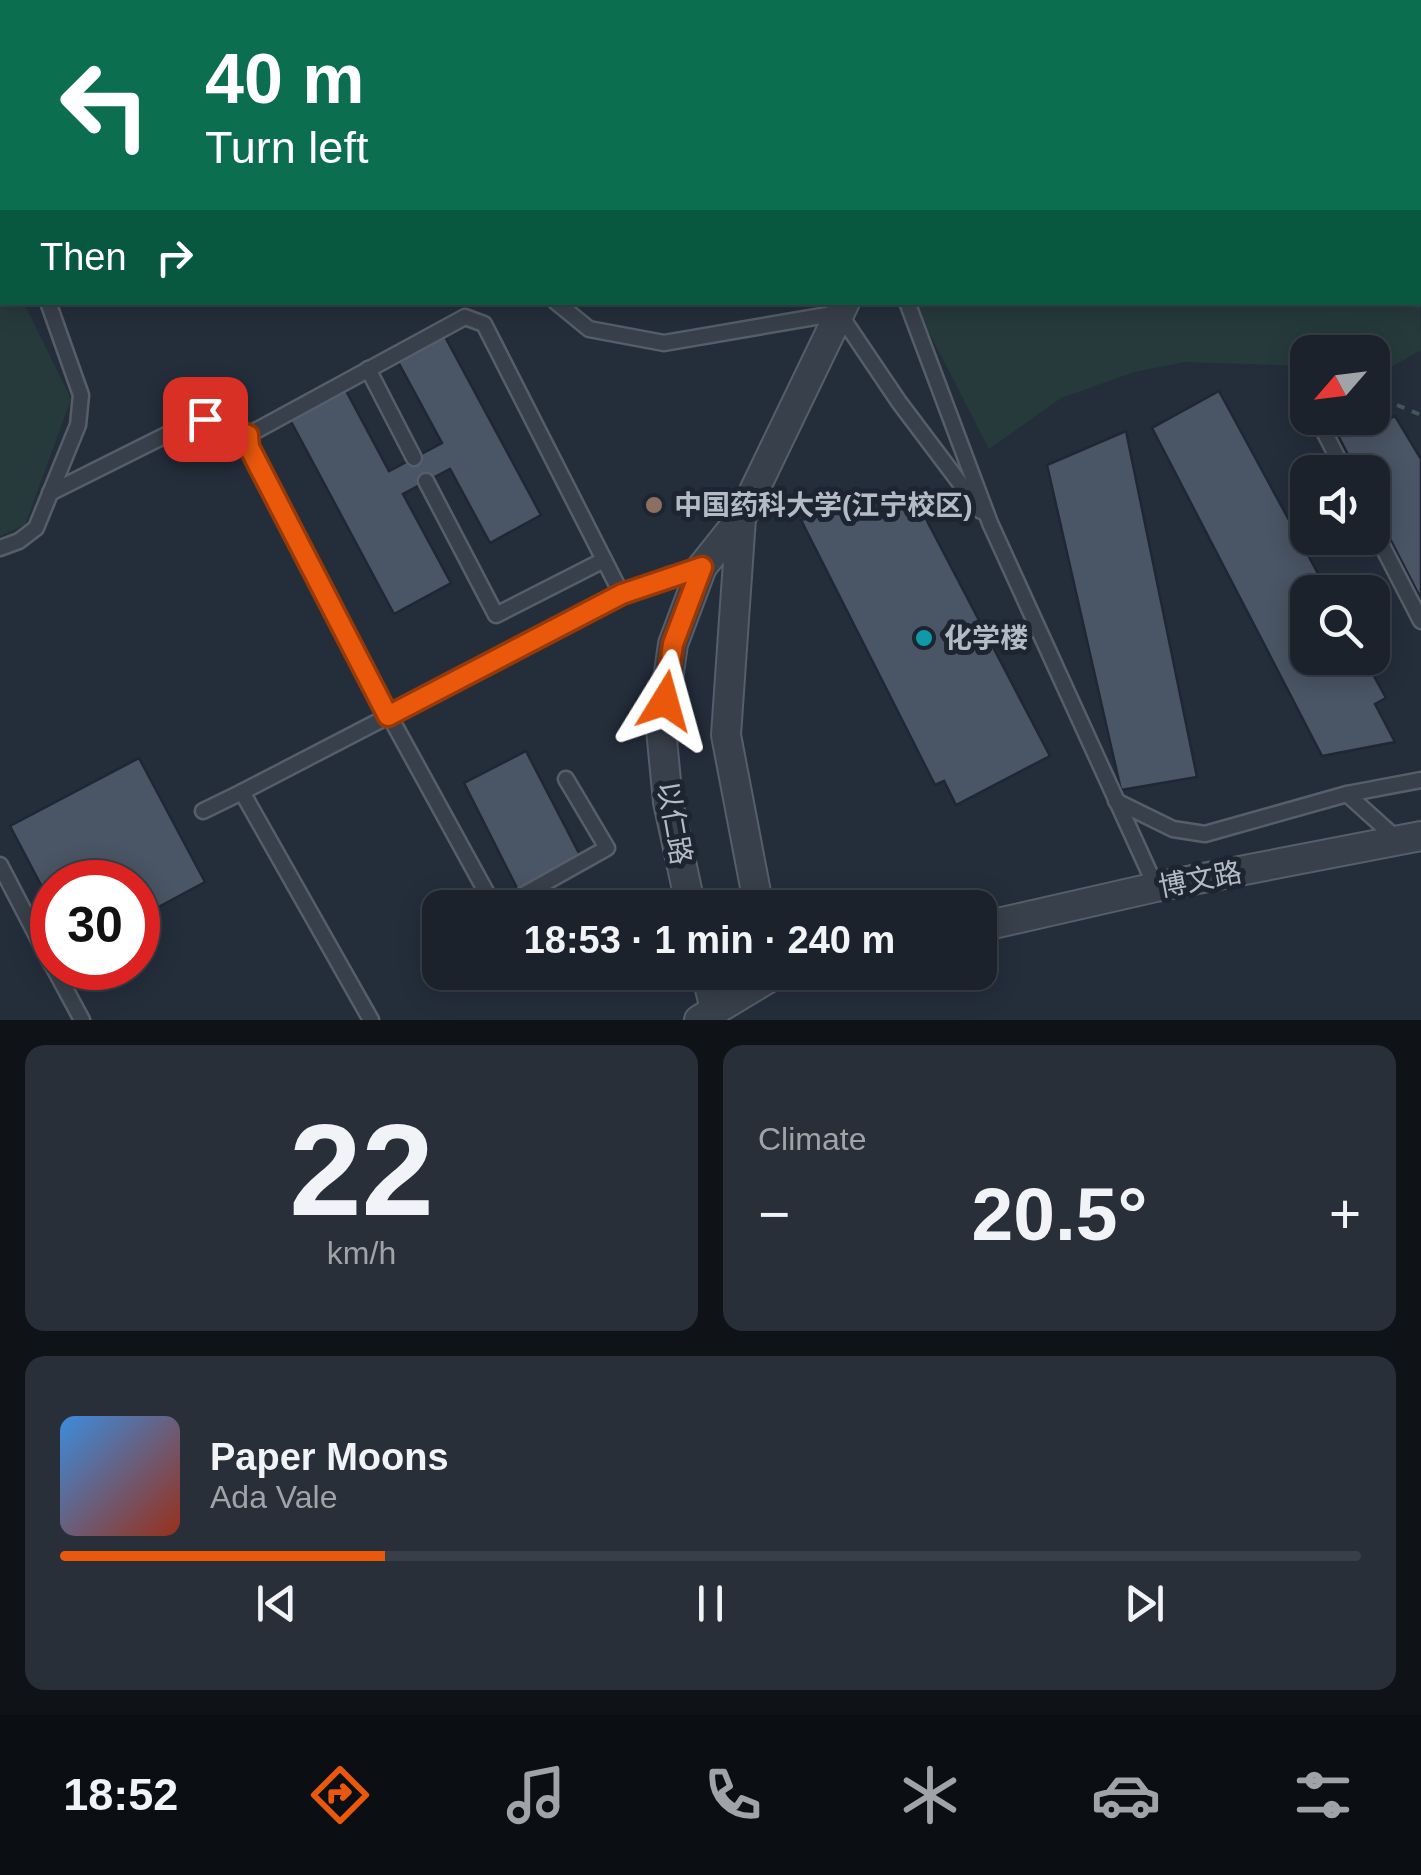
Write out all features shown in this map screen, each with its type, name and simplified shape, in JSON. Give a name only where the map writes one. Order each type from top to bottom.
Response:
[{"type":"street","name":"以仁路","points":[[687,890],[668,802],[661,729],[673,644],[702,567],[741,518],[842,308]]},
{"type":"street","name":"以仁路","points":[[741,518],[726,734],[756,890]]},
{"type":"street","name":"博文路","points":[[997,923],[1156,887],[1410,838]]},
{"type":"street","points":[[718,1013],[752,990]]},
{"type":"lane","points":[[0,548],[19,541],[36,528],[78,425],[82,395],[49,305]]},
{"type":"lane","points":[[560,305],[589,329],[664,343],[842,308],[899,402],[990,523]]},
{"type":"lane","points":[[909,305],[990,523],[1156,887]]},
{"type":"lane","points":[[50,493],[190,423],[205,419],[248,435],[465,317],[484,324],[622,594]]},
{"type":"lane","points":[[368,369],[414,458]]},
{"type":"lane","points":[[248,435],[249,447],[388,716],[488,890]]},
{"type":"lane","points":[[426,482],[496,615],[604,560]]},
{"type":"lane","points":[[1387,555],[1421,621]]},
{"type":"lane","points":[[203,811],[622,594],[702,567]]},
{"type":"lane","points":[[531,890],[607,848],[566,780]]},
{"type":"lane","points":[[1116,801],[1173,830],[1206,834],[1347,794],[1421,780]]},
{"type":"lane","points":[[242,792],[371,1020]]},
{"type":"lane","points":[[1347,794],[1410,838]]},
{"type":"lane","points":[[0,865],[30,922]]},
{"type":"lane","points":[[0,894],[16,896]]},
{"type":"lane","points":[[66,990],[82,1020]]},
{"type":"path","points":[[1398,404],[1421,414]]},
{"type":"green space","points":[[0,305],[25,305],[71,399],[25,525],[0,536]]},
{"type":"green space","points":[[915,305],[1420,305],[1421,350],[1390,368],[1390,335],[1290,335],[1290,365],[1185,362],[1134,372],[1061,398],[989,449]]},
{"type":"building","points":[[443,333],[541,515],[490,543],[450,469],[403,494],[451,583],[394,614],[288,416],[344,387],[389,471],[414,458],[442,443],[396,358]]},
{"type":"building","points":[[1219,391],[1290,522],[1290,555],[1308,555],[1319,575],[1290,575],[1290,675],[1373,675],[1386,698],[1375,704],[1395,742],[1322,756],[1152,428]]},
{"type":"building","points":[[1395,416],[1421,459],[1421,599],[1390,539],[1390,455],[1348,455],[1338,435],[1390,435],[1390,419]]},
{"type":"building","points":[[1126,431],[1197,777],[1121,790],[1047,465]]},
{"type":"building","name":"化学楼","points":[[913,494],[1050,756],[956,805],[944,781],[935,785],[801,520]]},
{"type":"building","points":[[526,751],[582,859],[518,890],[464,783]]},
{"type":"building","points":[[139,758],[205,882],[160,906],[160,860],[30,860],[30,864],[10,826]]},
{"type":"place","name":"中国药科大学(江宁校区)","points":[[654,505]]},
{"type":"place","name":"化学楼","points":[[924,638]]},
{"type":"route","points":[[205,419],[248,435],[249,447],[388,716],[622,594],[702,567],[673,644],[665,701]]}]
